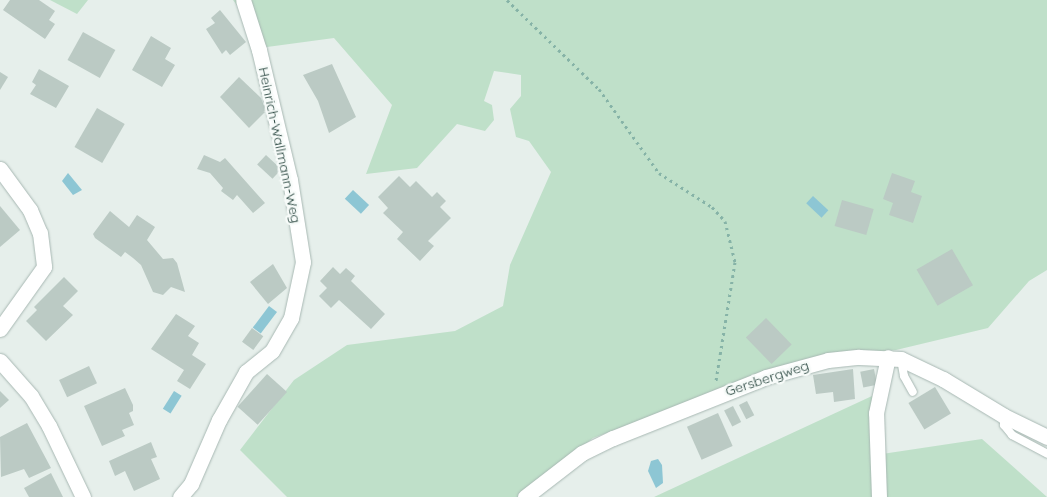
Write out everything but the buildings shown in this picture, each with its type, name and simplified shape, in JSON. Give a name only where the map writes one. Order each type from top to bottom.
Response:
[{"type":"street","name":"Heinrich-Wallmann-Weg","points":[[180,497],[190,484],[219,420],[246,372],[272,351],[291,318],[303,262],[290,180],[259,50],[243,0]]},
{"type":"street","points":[[0,169],[30,210],[40,233],[44,267],[0,329]]},
{"type":"street","name":"Gersbergweg","points":[[525,497],[582,453],[711,397],[806,364],[895,358]]},
{"type":"street","points":[[879,497],[876,413],[895,358],[943,379],[1004,416],[1047,437]]},
{"type":"street","points":[[0,361],[36,403],[83,497]]},
{"type":"lane","points":[[895,358],[913,392]]},
{"type":"lane","points":[[1004,416],[1004,425],[1012,435],[1047,454]]},
{"type":"path","points":[[507,0],[598,89],[659,173],[712,207],[728,226],[735,254],[735,271],[727,302],[721,361],[711,397]]},
{"type":"green space","points":[[50,0],[88,0],[77,14]]},
{"type":"green space","points":[[233,0],[1047,0],[1047,270],[1029,281],[988,328],[896,350],[841,354],[748,381],[593,438],[520,497],[287,497],[240,450],[294,380],[347,345],[455,331],[503,306],[510,265],[551,172],[529,141],[516,137],[510,109],[521,96],[521,75],[494,71],[484,101],[492,105],[494,120],[485,131],[457,124],[417,168],[366,174],[392,105],[334,38],[267,47]]},
{"type":"green space","points":[[872,396],[882,454],[982,439],[1047,497],[654,497]]},
{"type":"water","points":[[68,173],[82,190],[73,195],[62,181]]},
{"type":"water","points":[[353,190],[369,205],[361,214],[345,199]]},
{"type":"water","points":[[813,196],[828,210],[822,218],[806,203]]},
{"type":"water","points":[[269,306],[277,312],[261,334],[253,328]]},
{"type":"water","points":[[174,391],[182,396],[171,414],[163,409]]},
{"type":"water","points":[[658,459],[662,465],[663,483],[656,488],[648,471],[651,461]]}]
